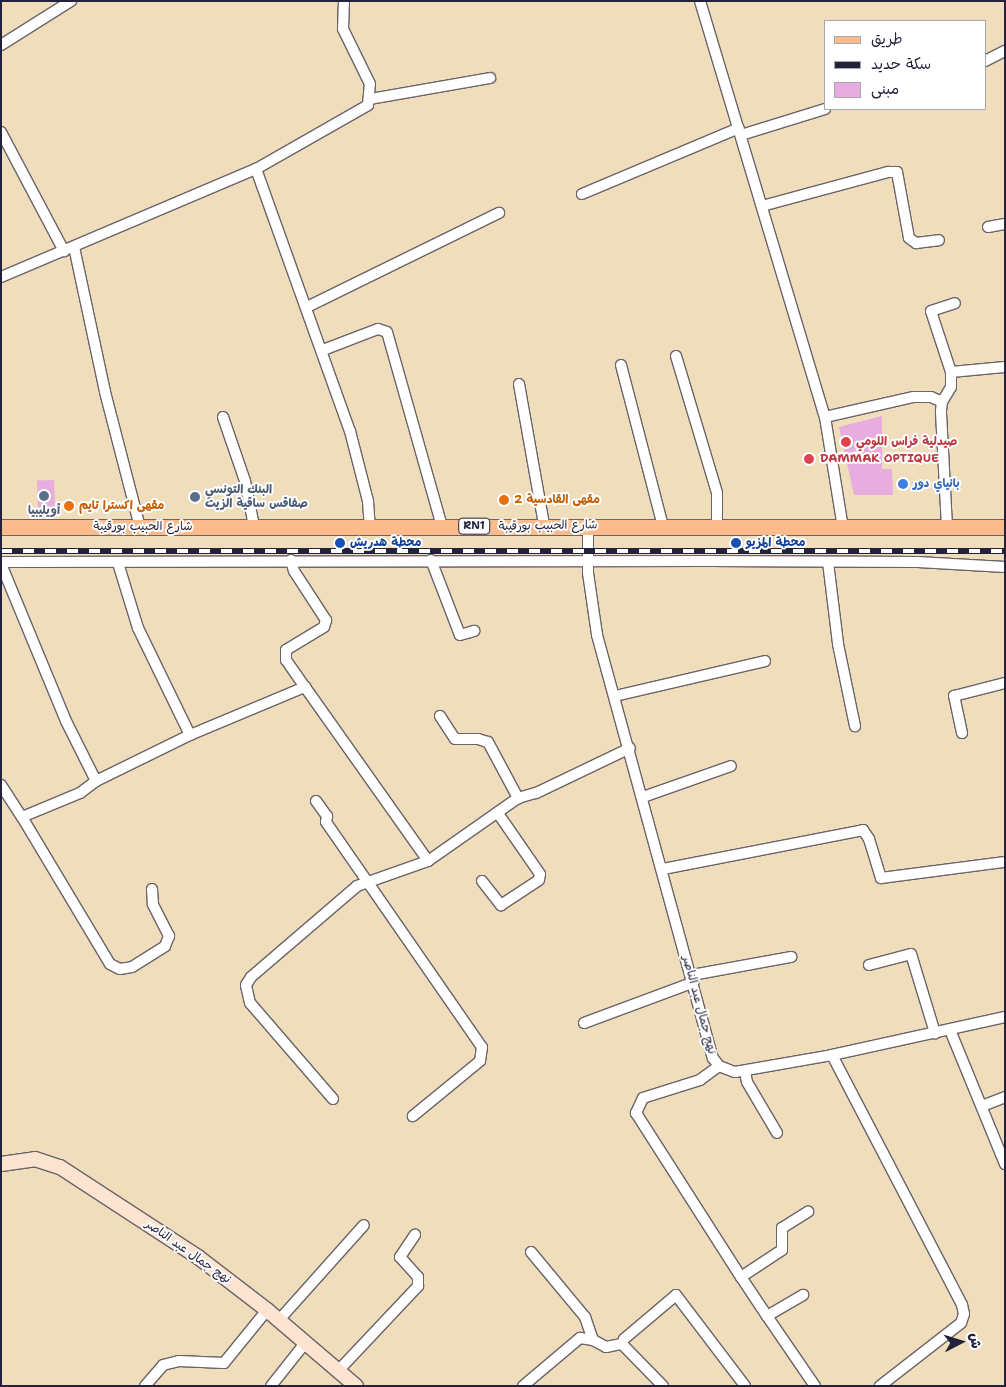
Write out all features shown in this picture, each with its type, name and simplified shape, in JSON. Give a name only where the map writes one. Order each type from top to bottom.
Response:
[{"type":"main road","name":"شارع الحبيب بورقيبة","points":[[1,527],[254,526],[370,528],[544,525],[843,528],[1005,527]]},
{"type":"street","points":[[1,45],[71,1]]},
{"type":"street","points":[[700,1],[824,417],[843,528]]},
{"type":"street","points":[[1,277],[256,169],[364,108],[370,99],[370,84],[343,29],[345,2]]},
{"type":"street","points":[[986,60],[1005,51]]},
{"type":"street","points":[[370,99],[490,78]]},
{"type":"street","points":[[582,194],[740,131],[824,109]]},
{"type":"street","points":[[1,132],[64,251]]},
{"type":"street","points":[[256,169],[323,350],[350,431],[368,500],[370,528]]},
{"type":"street","points":[[762,206],[888,172],[897,172],[909,238],[916,243],[939,240]]},
{"type":"street","points":[[307,307],[500,213]]},
{"type":"street","points":[[988,227],[1005,224]]},
{"type":"street","points":[[74,247],[104,392],[140,527]]},
{"type":"street","points":[[947,527],[942,402],[951,387],[951,372],[931,311],[955,303]]},
{"type":"street","points":[[323,350],[378,329],[387,332],[442,527]]},
{"type":"street","points":[[676,356],[717,493],[717,527]]},
{"type":"street","points":[[622,365],[663,526]]},
{"type":"street","points":[[951,372],[1005,367]]},
{"type":"street","points":[[519,384],[544,525]]},
{"type":"street","points":[[824,417],[914,397],[930,397],[942,402]]},
{"type":"street","points":[[223,417],[244,481],[254,526]]},
{"type":"street","name":"نهج جمال عبد الناصر","points":[[588,525],[587,560],[597,635],[630,748],[713,1058],[719,1066],[735,1072],[745,1071],[832,1055],[1005,1018]]},
{"type":"street","points":[[291,560],[294,571],[326,620],[324,627],[286,650],[286,660],[428,861]]},
{"type":"street","points":[[96,781],[66,721],[1,563],[291,560],[587,560],[828,562],[1005,567]]},
{"type":"street","points":[[430,560],[460,635],[474,631]]},
{"type":"street","points":[[828,562],[838,644],[854,726]]},
{"type":"street","points":[[118,563],[138,628],[190,735]]},
{"type":"street","points":[[615,696],[765,661]]},
{"type":"street","points":[[962,733],[954,696],[1005,683]]},
{"type":"street","points":[[22,817],[80,793],[96,781],[190,735],[305,687]]},
{"type":"street","points":[[440,716],[455,739],[478,739],[488,742],[518,798]]},
{"type":"street","points":[[332,1099],[250,1003],[246,986],[251,977],[356,886],[428,861],[518,798],[536,793],[630,748]]},
{"type":"street","points":[[643,797],[730,766]]},
{"type":"street","points":[[1,785],[110,964],[120,969],[132,967],[165,946],[168,936],[153,904],[152,889]]},
{"type":"street","points":[[316,801],[327,816],[326,822],[482,1047],[480,1060],[413,1116]]},
{"type":"street","points":[[482,881],[501,905],[539,880],[540,874],[497,812]]},
{"type":"street","points":[[663,869],[863,830],[869,839],[881,878],[1005,862]]},
{"type":"street","points":[[869,964],[911,954],[935,1033]]},
{"type":"street","points":[[584,1024],[693,979],[791,957]]},
{"type":"street","points":[[950,1030],[1005,1164]]},
{"type":"street","points":[[832,1055],[964,1314],[961,1322],[880,1386]]},
{"type":"street","points":[[719,1066],[700,1080],[643,1098],[636,1112],[741,1277],[814,1386]]},
{"type":"street","points":[[745,1071],[747,1082],[777,1133]]},
{"type":"street","points":[[982,1106],[1005,1097]]},
{"type":"street","name":"نهج جمال عبد الناصر","points":[[1,1164],[36,1159],[60,1167],[198,1257],[306,1342],[345,1380]]},
{"type":"street","points":[[741,1277],[782,1250],[782,1228],[808,1212]]},
{"type":"street","points":[[279,1320],[364,1225]]},
{"type":"street","points":[[345,1380],[418,1286],[418,1278],[400,1257],[416,1235]]},
{"type":"street","points":[[531,1252],[585,1316],[594,1340]]},
{"type":"street","points":[[622,1344],[624,1339],[676,1295],[745,1386]]},
{"type":"street","points":[[767,1316],[803,1295]]},
{"type":"street","points":[[146,1386],[163,1365],[179,1360],[224,1363],[267,1310]]},
{"type":"street","points":[[523,1386],[580,1338],[594,1340],[606,1347],[622,1344]]},
{"type":"street","points":[[271,1386],[306,1342]]},
{"type":"street","points":[[622,1344],[662,1386]]},
{"type":"building","points":[[882,416],[882,469],[892,469],[893,495],[854,495],[839,427]]},
{"type":"building","points":[[54,480],[55,507],[38,508],[37,481]]},
{"type":"railway","points":[[1,551],[1005,551]]},
{"type":"place","name":"صيدلية فراس اللومي","points":[[846,442]]},
{"type":"place","name":"DAMMAK OPTIQUE","points":[[809,459]]},
{"type":"place","name":"بانياي دور","points":[[903,484]]},
{"type":"place","name":"أويليبيا","points":[[44,496]]},
{"type":"place","name":"البنك التونسي صفاقس ساقية الزيت","points":[[195,497]]},
{"type":"place","name":"مقهى القادسية 2","points":[[504,500]]},
{"type":"place","name":"مقهى اكسترا تايم","points":[[69,506]]},
{"type":"place","name":"محطة هدريش","points":[[340,543]]},
{"type":"place","name":"محطة المزيو","points":[[736,543]]}]
